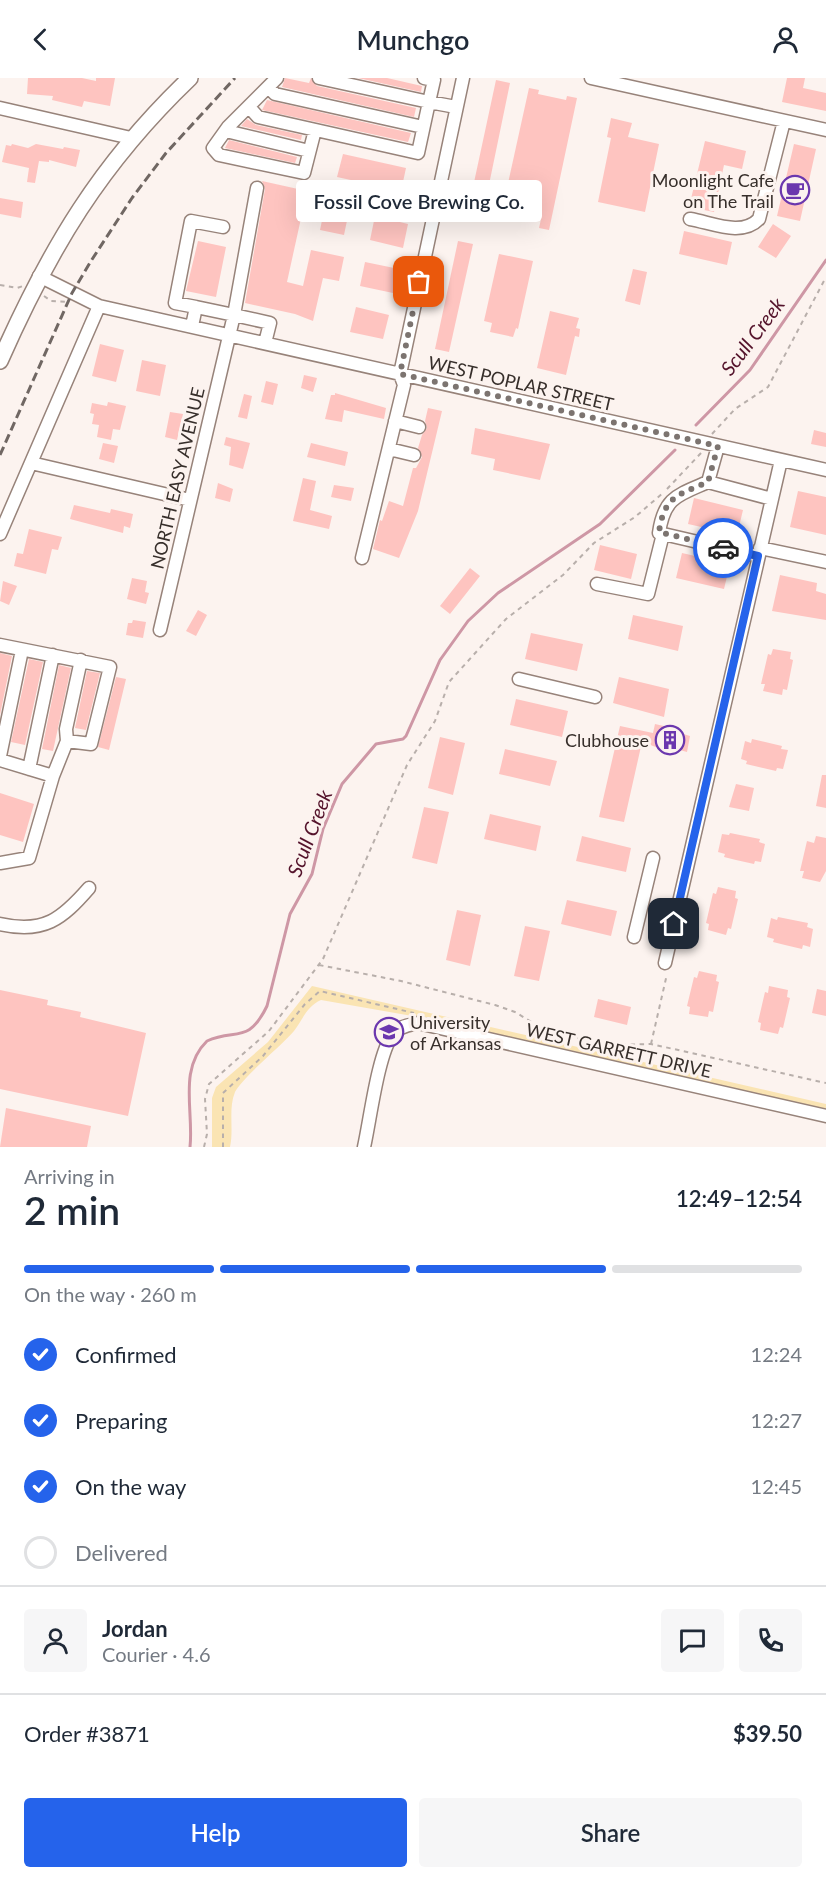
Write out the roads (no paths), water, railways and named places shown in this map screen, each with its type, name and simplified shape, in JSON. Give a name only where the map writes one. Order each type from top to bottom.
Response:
[{"type":"main road","points":[[0,361],[39,276],[70,222],[131,138],[190,78]]},
{"type":"street","points":[[319,78],[456,108]]},
{"type":"street","points":[[362,558],[404,385],[400,374],[463,78]]},
{"type":"street","points":[[591,78],[826,129]]},
{"type":"street","points":[[249,107],[258,117],[418,153],[429,102],[431,79]]},
{"type":"street","points":[[272,82],[275,94],[423,127]]},
{"type":"street","points":[[272,82],[213,148],[219,155],[304,173],[315,129]]},
{"type":"street","points":[[0,108],[131,138]]},
{"type":"street","points":[[690,219],[740,229],[751,227],[759,219],[784,121]]},
{"type":"street","points":[[226,131],[309,151]]},
{"type":"street","name":"NORTH EASY AVENUE","points":[[160,630],[230,335],[257,188]]},
{"type":"street","points":[[223,227],[190,221],[175,303],[270,323],[265,343]]},
{"type":"street","name":"WEST POPLAR STREET","points":[[39,276],[99,306],[826,470]]},
{"type":"street","points":[[0,534],[99,306]]},
{"type":"street","points":[[192,326],[196,307]]},
{"type":"street","points":[[395,421],[419,427]]},
{"type":"street","points":[[708,482],[713,445]]},
{"type":"street","points":[[389,449],[414,455]]},
{"type":"street","points":[[665,963],[781,460]]},
{"type":"street","points":[[32,463],[190,500]]},
{"type":"street","points":[[771,499],[708,482],[670,501],[661,518],[659,532],[759,552],[826,562]]},
{"type":"street","points":[[597,584],[648,594],[663,534]]},
{"type":"street","points":[[0,645],[110,667],[92,744],[67,741]]},
{"type":"street","points":[[22,650],[0,758],[53,776]]},
{"type":"street","points":[[29,768],[53,655]]},
{"type":"street","points":[[0,863],[29,858],[53,776],[67,741],[66,729],[81,660]]},
{"type":"street","points":[[519,680],[595,697]]},
{"type":"street","points":[[634,937],[652,858]]},
{"type":"street","points":[[0,924],[15,927],[47,924],[66,914],[89,888]]},
{"type":"street","name":"WEST GARRETT DRIVE","points":[[364,1147],[385,1052],[393,1033],[403,1026],[418,1023],[826,1116]]},
{"type":"waterway","name":"Scull Creek","points":[[696,425],[750,370],[826,260]]},
{"type":"waterway","name":"Scull Creek","points":[[190,1147],[190,1078],[198,1052],[207,1041],[247,1031],[254,1026],[267,1006],[290,914],[312,874],[323,829],[342,784],[376,744],[403,739],[406,736],[440,660],[468,621],[498,593],[600,524],[675,450]]},
{"type":"railway","points":[[0,455],[72,293],[91,261],[132,198],[166,153],[235,78]]},
{"type":"place","name":"Moonlight Cafe on The Trail","points":[[795,190]]},
{"type":"place","name":"Fossil Cove Brewing Co.","points":[[419,282]]},
{"type":"place","name":"Clubhouse","points":[[670,740]]},
{"type":"place","name":"University of Arkansas","points":[[389,1032]]}]
